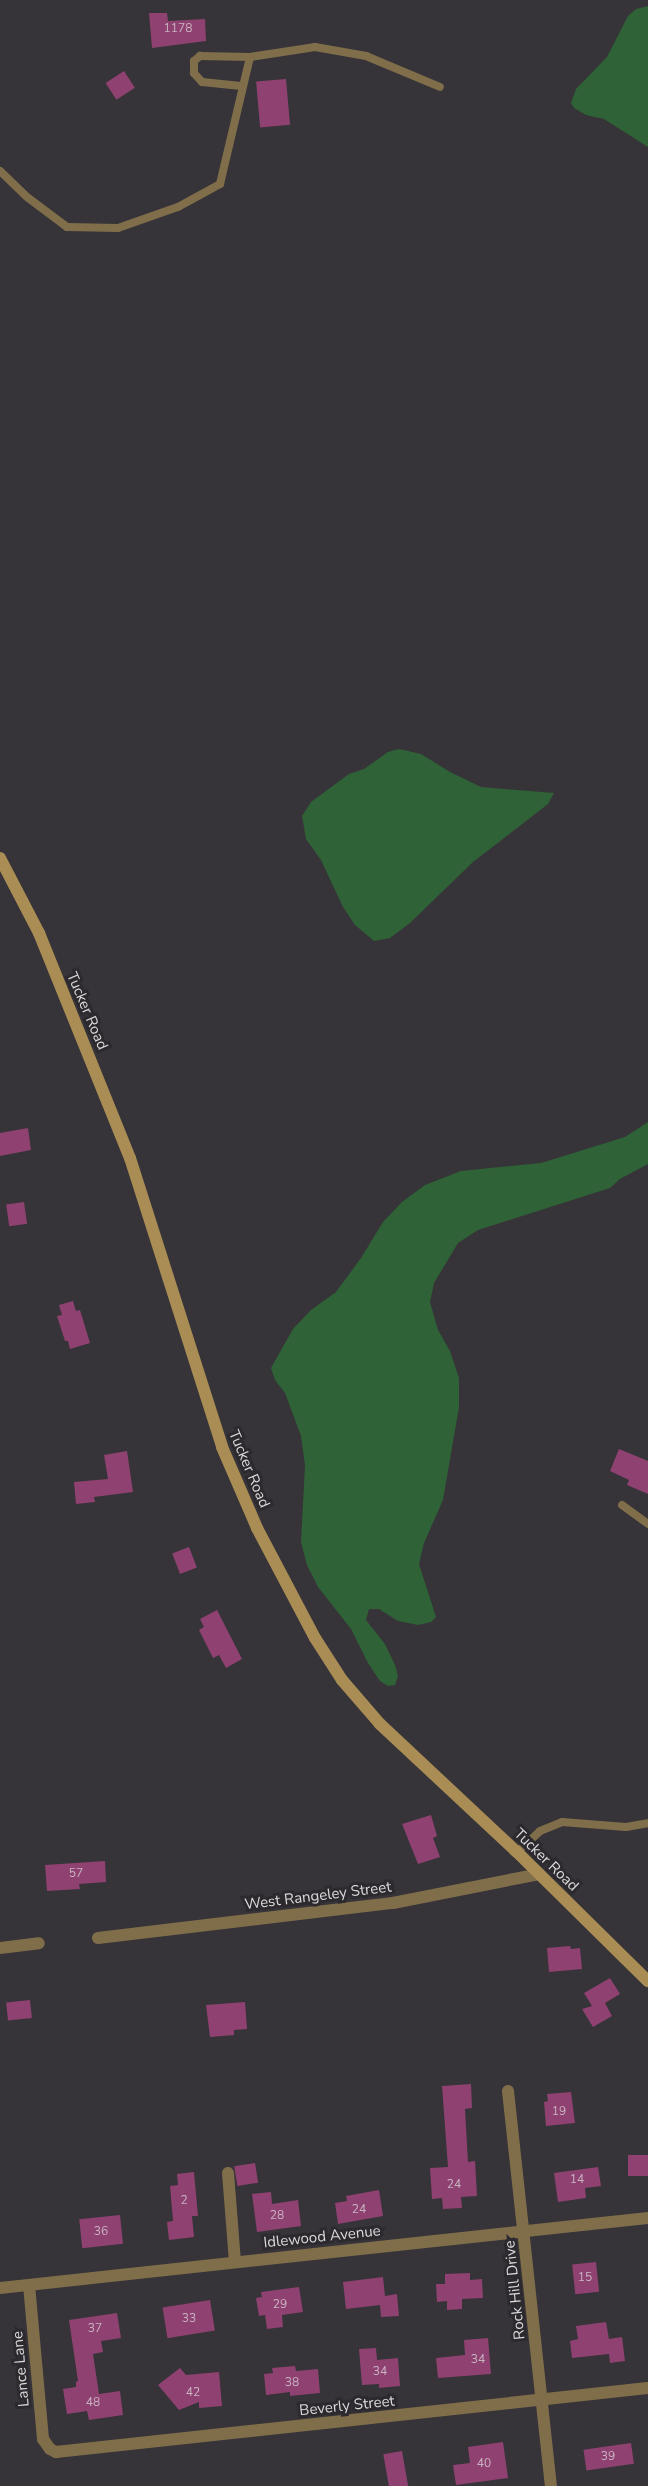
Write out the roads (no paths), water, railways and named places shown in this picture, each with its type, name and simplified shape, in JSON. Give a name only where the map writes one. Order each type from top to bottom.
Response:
[{"type":"main road","name":"Tucker Road","points":[[0,858],[39,933],[109,1103],[146,1205],[222,1447],[275,1564],[328,1659],[360,1703],[517,1852],[648,1981]]},
{"type":"street","name":"West Rangeley Street","points":[[98,1938],[393,1903],[539,1874]]},
{"type":"street","points":[[0,1948],[39,1943]]},
{"type":"street","name":"Rock Hill Drive","points":[[508,2091],[551,2486]]},
{"type":"street","points":[[228,2173],[235,2261]]},
{"type":"street","name":"Idlewood Avenue","points":[[0,2288],[648,2218]]},
{"type":"street","name":"Lance Lane","points":[[29,2285],[42,2430],[45,2443],[50,2449]]},
{"type":"street","name":"Beverly Street","points":[[50,2449],[64,2452],[648,2388]]},
{"type":"lane","points":[[242,86],[202,82],[194,73],[194,61],[200,56],[250,57],[315,47],[366,56],[440,87]]},
{"type":"lane","points":[[0,171],[27,197],[67,227],[118,228],[178,207],[220,184],[250,57]]},
{"type":"lane","points":[[622,1505],[648,1524]]},
{"type":"lane","points":[[517,1852],[540,1831],[562,1822],[626,1827],[648,1823]]}]
